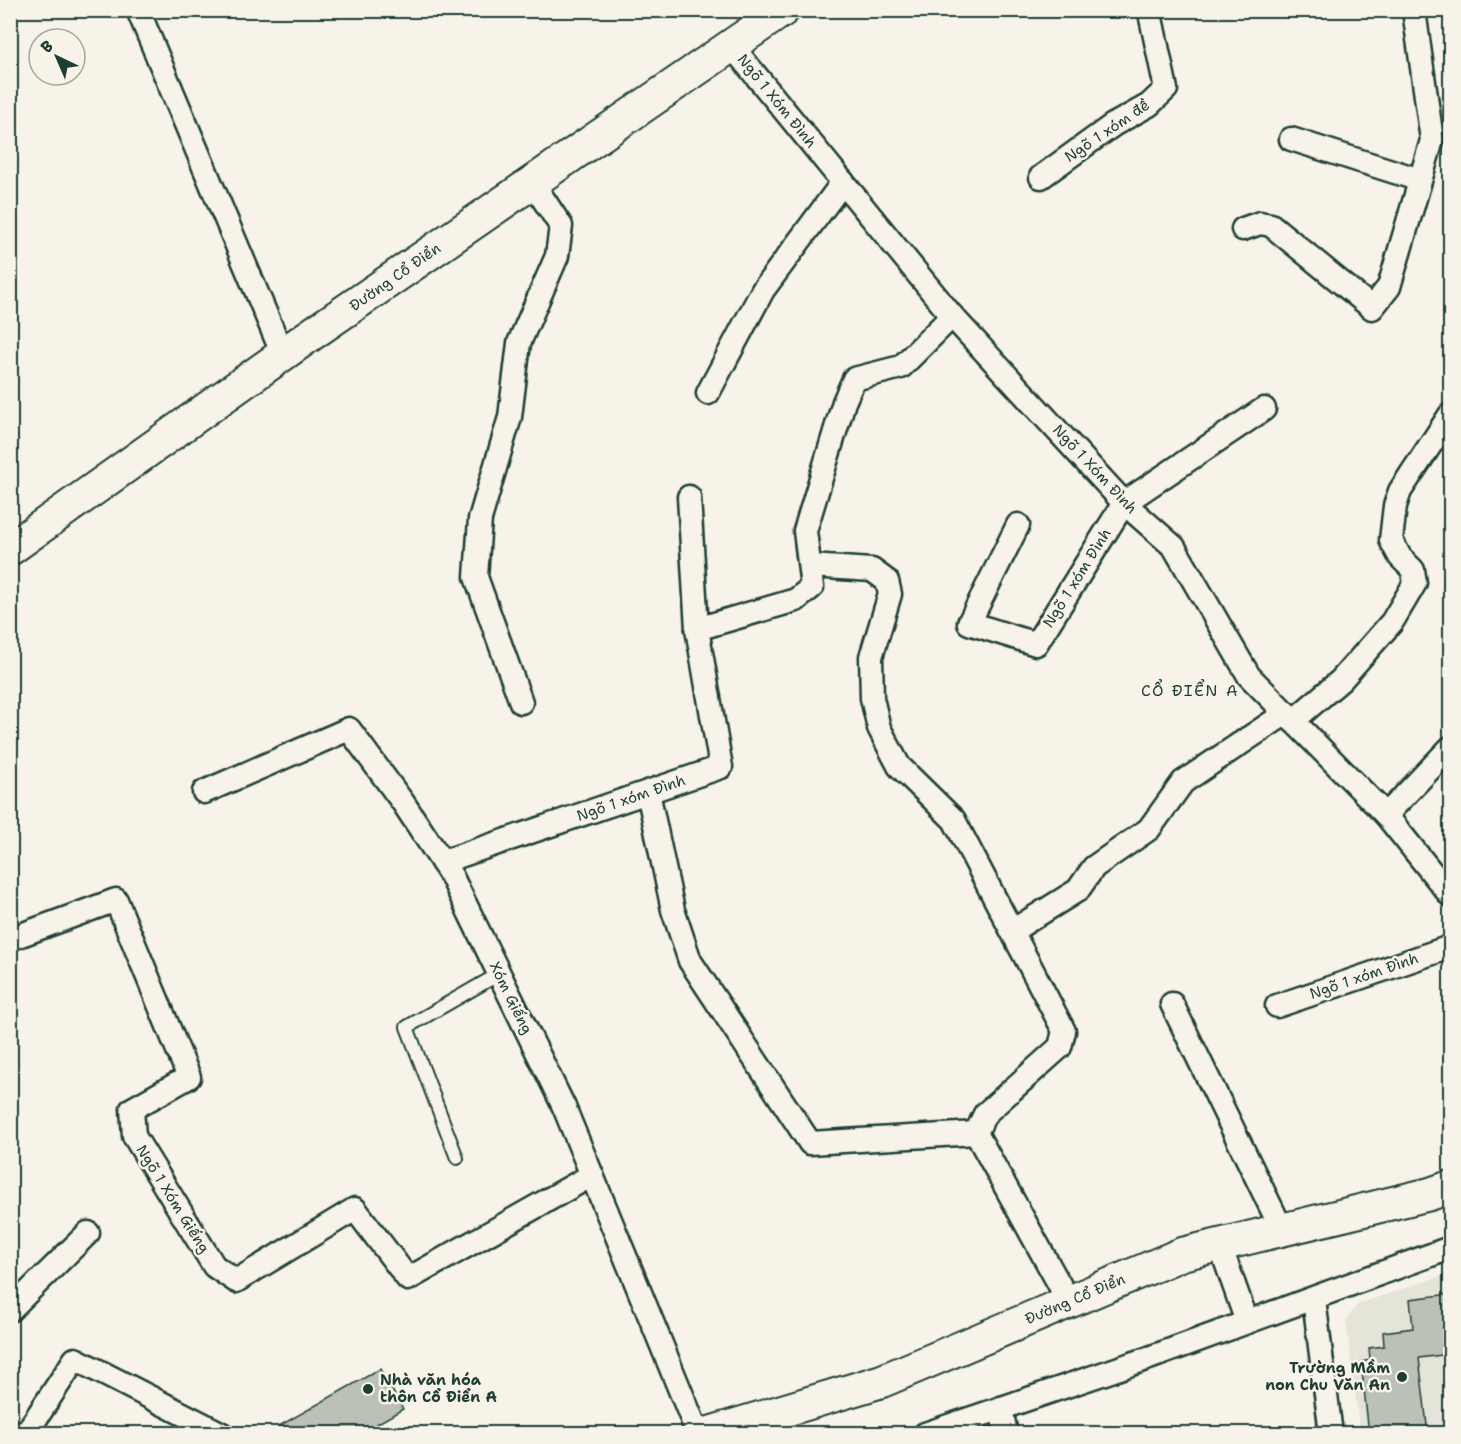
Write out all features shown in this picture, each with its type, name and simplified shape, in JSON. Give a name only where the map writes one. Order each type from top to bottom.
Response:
[{"type":"street","points":[[138,10],[283,355]]},
{"type":"street","name":"Đường Cổ Điển","points":[[10,549],[283,355],[783,10]]},
{"type":"street","name":"Ngõ 1 xóm đề","points":[[1041,177],[1113,125],[1149,105],[1166,89],[1151,18],[1152,10]]},
{"type":"street","points":[[1243,229],[1260,223],[1271,225],[1372,308],[1389,287],[1432,140],[1414,10]]},
{"type":"street","name":"Ngõ 1 Xóm Đình","points":[[731,45],[952,316],[1124,503],[1174,547],[1249,676],[1386,815],[1450,895]]},
{"type":"street","points":[[1291,139],[1420,180]]},
{"type":"street","points":[[521,702],[476,577],[480,519],[510,417],[519,343],[557,256],[561,226],[532,182]]},
{"type":"street","points":[[708,393],[763,290],[843,182]]},
{"type":"street","points":[[697,629],[796,600],[812,587],[805,531],[844,402],[854,379],[901,367],[952,316]]},
{"type":"street","name":"Ngõ 1 xóm Đình","points":[[1018,525],[969,623],[1036,644],[1124,503],[1264,409]]},
{"type":"street","points":[[1012,931],[1078,890],[1094,867],[1149,829],[1183,782],[1290,717],[1349,672],[1392,622],[1415,583],[1416,577],[1413,570],[1400,557],[1391,540],[1395,506],[1400,491],[1450,415]]},
{"type":"street","name":"Ngõ 1 xóm Đình","points":[[442,862],[721,767],[697,629],[689,497]]},
{"type":"street","points":[[810,566],[872,570],[887,581],[890,594],[871,657],[872,698],[879,728],[899,766],[954,820],[1064,1031],[1060,1047],[985,1114],[976,1133]]},
{"type":"street","name":"Xóm Giếng","points":[[204,792],[349,729],[405,804],[452,877],[564,1107],[698,1434]]},
{"type":"street","points":[[1386,815],[1450,748]]},
{"type":"street","points":[[648,792],[673,910],[690,961],[810,1143],[976,1133]]},
{"type":"street","name":"Ngõ 1 Xóm Giếng","points":[[10,939],[116,900],[189,1077],[132,1109],[134,1136],[214,1266],[236,1281],[355,1209],[408,1279],[592,1175]]},
{"type":"street","name":"Ngõ 1 xóm Đình","points":[[1277,1006],[1450,947]]},
{"type":"street","points":[[1172,1004],[1282,1230]]},
{"type":"street","points":[[976,1133],[1069,1302]]},
{"type":"street","name":"Đường Cổ Điển","points":[[706,1434],[882,1381],[1182,1254],[1430,1194],[1450,1187]]},
{"type":"street","points":[[10,1310],[88,1233]]},
{"type":"street","points":[[1220,1245],[1247,1322]]},
{"type":"street","points":[[925,1434],[1314,1299],[1450,1248]]},
{"type":"street","points":[[1314,1299],[1331,1434]]},
{"type":"street","points":[[19,1428],[75,1359],[222,1434]]},
{"type":"street","points":[[1001,1408],[1006,1434]]},
{"type":"lane","points":[[457,1158],[407,1027],[499,974]]},
{"type":"shaded area","name":"Trường Mầm non Chu Văn An","points":[[1450,1273],[1450,1433],[1360,1433],[1346,1320],[1358,1304]]},
{"type":"building","points":[[1450,1294],[1450,1354],[1419,1358],[1428,1434],[1369,1434],[1361,1362],[1370,1360],[1369,1348],[1384,1346],[1383,1332],[1413,1328],[1410,1299]]},
{"type":"building","name":"Nhà văn hóa thôn Cổ Điển A","points":[[380,1369],[403,1409],[359,1434],[283,1434],[279,1426]]},
{"type":"place","name":"Trường Mầm non Chu Văn An","points":[[1402,1377]]},
{"type":"place","name":"Nhà văn hóa thôn Cổ Điển A","points":[[368,1389]]},
{"type":"district","name":"CỔ ĐIỂN A","points":[[1190,690]]}]
